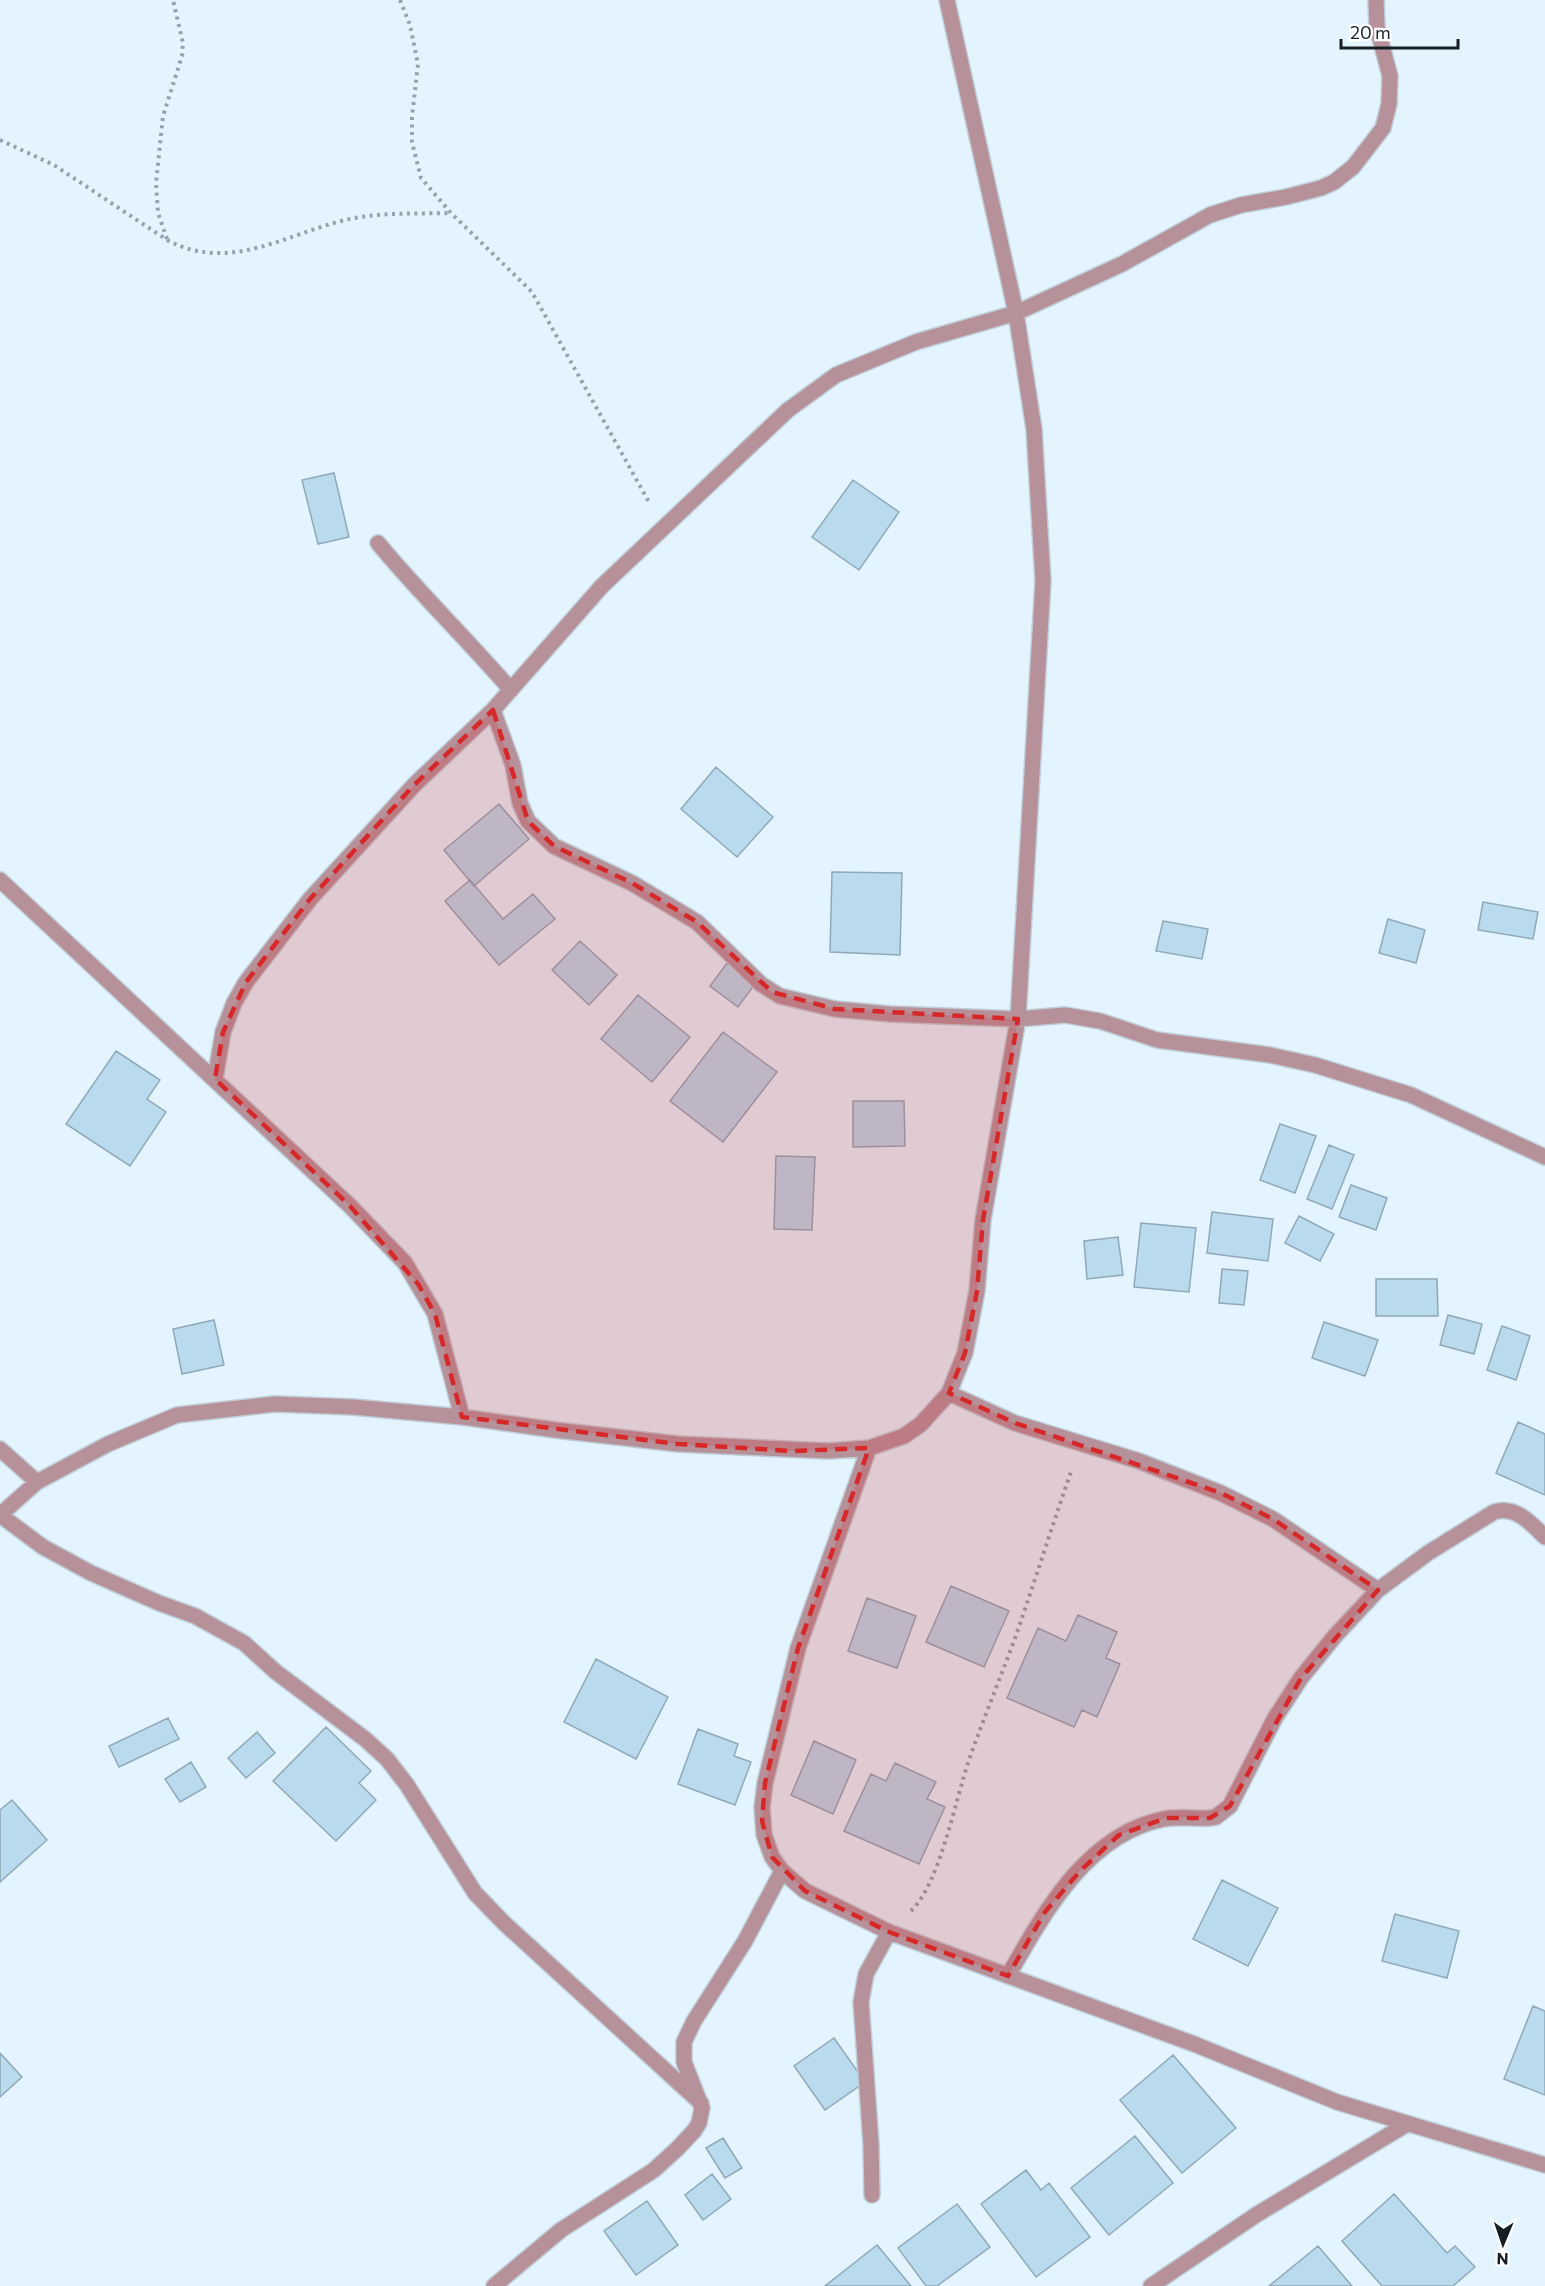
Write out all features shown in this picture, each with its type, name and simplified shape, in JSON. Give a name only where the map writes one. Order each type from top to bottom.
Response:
[{"type":"street","points":[[701,2103],[580,1995],[475,1893],[407,1785],[387,1759],[365,1739],[243,1643],[222,1630],[91,1573],[43,1547],[0,1515],[37,1482],[108,1443],[177,1415],[275,1404],[353,1407],[462,1416],[555,1430],[678,1444],[793,1451],[869,1448],[904,1436],[921,1424],[949,1393],[965,1353],[977,1290],[983,1220],[1018,1019],[1043,581],[1034,429],[1016,313],[947,0]]},
{"type":"street","points":[[215,1079],[223,1032],[234,1003],[246,982],[310,898],[414,785],[494,710],[602,586],[788,410],[836,375],[916,342],[1016,313],[1122,264],[1210,215],[1241,205],[1275,200],[1321,188],[1334,182],[1353,167],[1383,128],[1389,104],[1390,76],[1377,27],[1376,0]]},
{"type":"street","points":[[378,543],[511,690]]},
{"type":"street","points":[[494,710],[513,765],[520,803],[528,821],[554,846],[632,883],[697,922],[772,992],[798,1001],[835,1009],[890,1014],[1018,1019],[1065,1015],[1100,1021],[1157,1040],[1240,1050],[1315,1065],[1411,1095],[1545,1157]]},
{"type":"street","points":[[0,880],[215,1079],[242,1108],[350,1206],[405,1263],[435,1314],[462,1416]]},
{"type":"street","points":[[949,1393],[1015,1423],[1139,1461],[1221,1493],[1273,1519],[1378,1590]]},
{"type":"street","points":[[869,1448],[798,1648],[765,1783],[762,1821],[764,1835],[772,1857],[782,1871],[805,1891],[890,1932],[1194,2044],[1337,2102],[1545,2165]]},
{"type":"street","points":[[0,1449],[37,1482]]},
{"type":"street","points":[[1008,1976],[1045,1912],[1080,1871],[1119,1835],[1132,1828],[1166,1818],[1216,1817],[1230,1806],[1275,1718],[1301,1678],[1335,1636],[1378,1590],[1428,1553],[1494,1512],[1505,1510],[1517,1513],[1545,1537]]},
{"type":"street","points":[[494,2286],[561,2230],[654,2170],[677,2149],[699,2123],[701,2103],[684,2061],[684,2042],[694,2021],[745,1941],[782,1871]]},
{"type":"street","points":[[872,2195],[871,2144],[861,2002],[866,1974],[890,1932]]},
{"type":"street","points":[[1151,2286],[1256,2215],[1407,2124]]},
{"type":"path","points":[[167,240],[158,213],[156,183],[163,116],[182,56],[183,43],[173,0]]},
{"type":"path","points":[[400,0],[410,25],[418,64],[412,117],[412,142],[421,178],[451,213],[532,292],[663,528]]},
{"type":"path","points":[[0,140],[54,165],[167,240],[185,250],[204,254],[232,253],[255,248],[344,220],[377,214],[451,213]]},
{"type":"path","points":[[890,1932],[919,1904],[930,1881],[968,1763],[1013,1642],[1080,1443]]},
{"type":"highlighted area","points":[[493,710],[528,821],[554,846],[632,883],[697,922],[772,992],[835,1009],[1018,1019],[983,1220],[977,1291],[965,1353],[949,1393],[1015,1423],[1221,1493],[1273,1519],[1378,1590],[1301,1678],[1230,1806],[1210,1818],[1166,1818],[1119,1835],[1080,1871],[1045,1912],[1008,1976],[889,1932],[805,1891],[772,1857],[762,1821],[765,1783],[798,1648],[869,1448],[793,1451],[678,1444],[462,1417],[435,1314],[418,1284],[350,1206],[215,1079],[223,1032],[246,982],[310,899],[414,785]]},
{"type":"building","points":[[334,473],[349,537],[318,544],[302,480]]},
{"type":"building","points":[[853,480],[899,512],[859,570],[812,537]]},
{"type":"building","points":[[716,767],[773,817],[737,857],[681,809]]},
{"type":"building","points":[[499,804],[529,839],[474,886],[444,850]]},
{"type":"building","points":[[832,872],[902,873],[900,955],[830,952]]},
{"type":"building","points":[[470,880],[503,919],[533,894],[555,919],[499,965],[445,901]]},
{"type":"building","points":[[1483,902],[1538,912],[1533,939],[1478,930]]},
{"type":"building","points":[[1388,919],[1425,930],[1416,963],[1379,953]]},
{"type":"building","points":[[1163,921],[1208,929],[1202,959],[1156,951]]},
{"type":"building","points":[[580,941],[617,975],[589,1005],[552,970]]},
{"type":"building","points":[[727,963],[755,984],[738,1007],[710,986]]},
{"type":"building","points":[[638,995],[690,1037],[652,1082],[601,1039]]},
{"type":"building","points":[[723,1032],[777,1072],[723,1142],[670,1101]]},
{"type":"building","points":[[116,1051],[160,1080],[147,1099],[166,1112],[130,1166],[66,1124]]},
{"type":"building","points":[[853,1101],[904,1101],[905,1146],[853,1147]]},
{"type":"building","points":[[1280,1124],[1316,1136],[1295,1193],[1260,1180]]},
{"type":"building","points":[[1329,1145],[1354,1155],[1332,1209],[1307,1199]]},
{"type":"building","points":[[776,1156],[815,1157],[812,1230],[774,1229]]},
{"type":"building","points":[[1351,1185],[1387,1198],[1376,1230],[1339,1217]]},
{"type":"building","points":[[1212,1212],[1273,1219],[1268,1261],[1207,1253]]},
{"type":"building","points":[[1299,1216],[1334,1234],[1320,1261],[1285,1243]]},
{"type":"building","points":[[1141,1223],[1196,1228],[1189,1292],[1134,1287]]},
{"type":"building","points":[[1118,1237],[1123,1275],[1087,1279],[1084,1241]]},
{"type":"building","points":[[1222,1269],[1248,1271],[1244,1305],[1219,1303]]},
{"type":"building","points":[[1376,1279],[1437,1279],[1438,1316],[1376,1316]]},
{"type":"building","points":[[1448,1315],[1482,1324],[1474,1354],[1440,1345]]},
{"type":"building","points":[[214,1320],[224,1365],[182,1374],[173,1329]]},
{"type":"building","points":[[1324,1322],[1378,1340],[1365,1376],[1312,1358]]},
{"type":"building","points":[[1502,1326],[1530,1336],[1516,1380],[1487,1370]]},
{"type":"building","points":[[1518,1422],[1545,1434],[1545,1495],[1496,1473]]},
{"type":"building","points":[[951,1586],[1009,1611],[984,1667],[926,1642]]},
{"type":"building","points":[[867,1598],[916,1616],[897,1668],[848,1651]]},
{"type":"building","points":[[1078,1615],[1117,1632],[1106,1658],[1120,1664],[1097,1717],[1082,1710],[1074,1727],[1007,1698],[1038,1628],[1066,1641]]},
{"type":"building","points":[[596,1659],[668,1697],[636,1759],[564,1722]]},
{"type":"building","points":[[168,1718],[179,1739],[119,1767],[109,1746]]},
{"type":"building","points":[[326,1727],[371,1771],[359,1783],[376,1800],[336,1841],[273,1781]]},
{"type":"building","points":[[698,1729],[738,1744],[734,1756],[751,1762],[735,1805],[678,1784]]},
{"type":"building","points":[[257,1732],[275,1753],[246,1778],[228,1758]]},
{"type":"building","points":[[814,1741],[856,1760],[833,1814],[791,1795]]},
{"type":"building","points":[[191,1762],[206,1787],[180,1802],[165,1779]]},
{"type":"building","points":[[895,1763],[936,1782],[927,1799],[945,1807],[919,1864],[844,1831],[871,1774],[886,1781]]},
{"type":"building","points":[[12,1800],[47,1840],[0,1882],[0,1810]]},
{"type":"building","points":[[1222,1880],[1278,1908],[1248,1966],[1193,1939]]},
{"type":"building","points":[[1395,1914],[1459,1931],[1447,1978],[1382,1961]]},
{"type":"building","points":[[1533,2006],[1545,2011],[1545,2095],[1504,2079]]},
{"type":"building","points":[[834,2038],[865,2082],[825,2110],[794,2066]]},
{"type":"building","points":[[0,2053],[22,2077],[0,2097]]},
{"type":"building","points":[[1173,2055],[1236,2128],[1182,2173],[1120,2100]]},
{"type":"building","points":[[1135,2136],[1173,2183],[1109,2235],[1071,2188]]},
{"type":"building","points":[[723,2138],[742,2168],[725,2178],[706,2148]]},
{"type":"building","points":[[1026,2170],[1041,2190],[1049,2183],[1090,2237],[1036,2277],[981,2204]]},
{"type":"building","points":[[712,2174],[731,2199],[703,2220],[685,2195]]},
{"type":"building","points":[[1394,2194],[1447,2253],[1455,2246],[1475,2267],[1453,2286],[1382,2286],[1342,2241]]},
{"type":"building","points":[[647,2201],[678,2245],[636,2275],[604,2231]]},
{"type":"building","points":[[957,2204],[990,2247],[937,2286],[926,2286],[898,2248]]},
{"type":"building","points":[[877,2245],[911,2286],[825,2286]]},
{"type":"building","points":[[1318,2246],[1352,2286],[1269,2286]]}]
